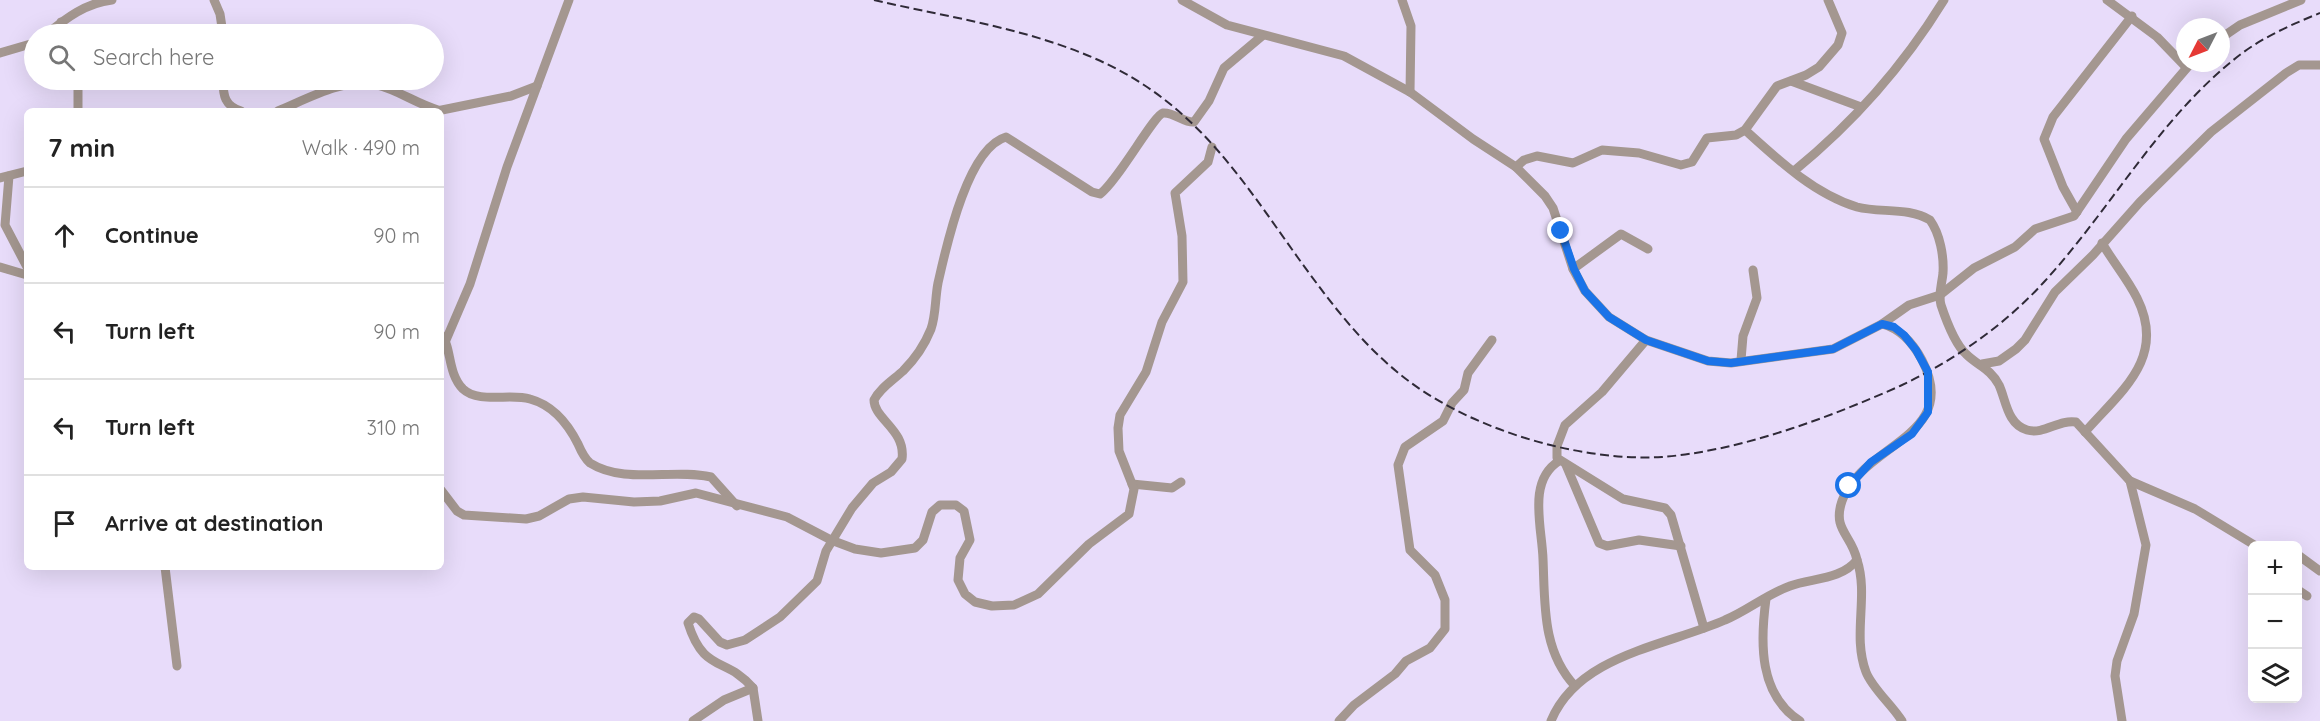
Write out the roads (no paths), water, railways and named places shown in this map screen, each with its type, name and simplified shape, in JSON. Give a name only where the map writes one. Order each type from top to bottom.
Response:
[{"type":"street","points":[[59,24],[88,6],[112,0]]},
{"type":"street","points":[[214,0],[222,24]]},
{"type":"street","points":[[444,336],[470,284],[507,167],[569,0]]},
{"type":"street","points":[[1182,0],[1227,25],[1344,56],[1410,92],[1473,139],[1516,167],[1545,196],[1553,208],[1574,269],[1585,291],[1598,307],[1622,327],[1646,340],[1718,363],[1833,349],[1882,324],[1909,305],[1940,295],[1974,268],[2015,247],[2035,229],[2069,219],[2077,213],[2120,147],[2182,72]]},
{"type":"street","points":[[1402,0],[1411,26],[1410,92]]},
{"type":"street","points":[[1516,167],[1537,156],[1573,163],[1602,150],[1639,153],[1680,165],[1692,162],[1707,138],[1737,135],[1745,130],[1777,86],[1819,66],[1841,39],[1841,27],[1828,0]]},
{"type":"street","points":[[1794,171],[1827,143],[1907,56],[1944,0]]},
{"type":"street","points":[[2107,0],[2132,16],[2176,54]]},
{"type":"street","points":[[2230,32],[2283,4],[2301,0]]},
{"type":"street","points":[[2077,213],[2063,187],[2044,139],[2053,117],[2132,16]]},
{"type":"street","points":[[758,721],[753,688],[737,674],[703,656],[688,623],[694,617],[699,619],[723,644],[745,640],[780,616],[811,590],[821,572],[831,540],[847,515],[873,483],[891,472],[902,459],[898,437],[893,427],[876,408],[874,400],[915,359],[931,327],[938,285],[964,190],[980,160],[995,143],[1006,137],[1092,192],[1100,194],[1133,155],[1157,117],[1167,114],[1194,122],[1209,101],[1224,68],[1262,36]]},
{"type":"street","points":[[0,53],[24,46]]},
{"type":"street","points":[[1982,364],[1999,361],[2025,340],[2055,292],[2211,132],[2286,73],[2299,65],[2320,64]]},
{"type":"street","points":[[1791,81],[1862,107]]},
{"type":"street","points":[[444,109],[511,96],[537,86]]},
{"type":"street","points":[[78,90],[78,108]]},
{"type":"street","points":[[223,90],[223,96],[228,104],[235,108]]},
{"type":"street","points":[[286,108],[330,90]]},
{"type":"street","points":[[390,90],[433,108]]},
{"type":"street","points":[[1745,130],[1813,186],[1856,206],[1903,212],[1930,220],[1938,234],[1941,250],[1943,272],[1940,295],[1945,315],[1963,350],[1990,370],[2011,417],[2020,426],[2028,430],[2042,430],[2068,421],[2076,422],[2130,481],[2195,509],[2248,541]]},
{"type":"street","points":[[444,494],[457,511],[464,515],[526,519],[539,516],[569,500],[583,497],[651,501],[696,493],[737,506],[787,517],[831,540],[855,549],[880,553],[915,548],[923,540],[932,512],[940,505],[956,505],[964,511],[970,540],[960,558],[958,580],[965,594],[975,602],[992,606],[1014,605],[1038,594],[1089,544],[1124,519],[1132,508],[1132,484],[1118,445],[1120,415],[1146,372],[1162,322],[1183,282],[1182,236],[1175,193],[1208,162],[1212,147]]},
{"type":"street","points":[[24,172],[4,177],[5,225],[24,268]]},
{"type":"street","points":[[1574,269],[1621,234],[1648,249]]},
{"type":"street","points":[[2085,432],[2139,370],[2148,348],[2145,315],[2124,276],[2102,243]]},
{"type":"street","points":[[0,267],[24,272]]},
{"type":"street","points":[[1742,360],[1743,336],[1757,298],[1753,270]]},
{"type":"street","points":[[1882,324],[1894,327],[1904,335],[1916,350],[1928,372],[1928,412],[1912,434],[1871,462],[1858,474],[1842,498],[1838,513],[1839,528],[1855,550],[1863,576],[1858,626],[1864,666],[1871,681],[1902,721]]},
{"type":"street","points":[[1339,721],[1354,705],[1395,674],[1406,662],[1430,648],[1445,629],[1445,600],[1435,575],[1413,553],[1409,545],[1398,465],[1405,447],[1443,421],[1452,403],[1464,390],[1467,374],[1492,340]]},
{"type":"street","points":[[1646,340],[1602,392],[1565,425],[1557,446],[1562,463],[1599,543],[1606,546],[1639,540],[1681,546]]},
{"type":"street","points":[[444,342],[451,369],[464,389],[471,394],[528,398],[542,403],[569,428],[582,454],[591,463],[614,472],[683,473],[711,477],[737,506]]},
{"type":"street","points":[[1562,463],[1623,498],[1665,508],[1671,515],[1704,628]]},
{"type":"street","points":[[1562,463],[1547,469],[1538,496],[1544,562],[1542,586],[1556,659],[1575,686]]},
{"type":"street","points":[[2122,721],[2116,690],[2116,661],[2134,614],[2146,552],[2130,481]]},
{"type":"street","points":[[1132,484],[1172,488],[1181,482]]},
{"type":"street","points":[[2302,558],[2320,571]]},
{"type":"street","points":[[1551,721],[1558,704],[1575,686],[1610,664],[1743,612],[1792,585],[1845,570],[1857,560]]},
{"type":"street","points":[[165,570],[177,666]]},
{"type":"street","points":[[2302,593],[2307,596]]},
{"type":"street","points":[[1766,599],[1763,651],[1765,666],[1778,702],[1800,721]]},
{"type":"street","points":[[693,721],[724,700],[753,688]]},
{"type":"railway","points":[[874,0],[978,22],[1048,41],[1113,67],[1144,85],[1196,127],[1219,152],[1240,177],[1336,308],[1364,341],[1396,371],[1453,409],[1486,424],[1557,447],[1593,454],[1629,457],[1692,454],[1783,431],[1843,410],[1900,386],[1958,354],[1995,328],[2044,282],[2069,254],[2161,134],[2212,79],[2241,54],[2260,42],[2320,13]]}]
